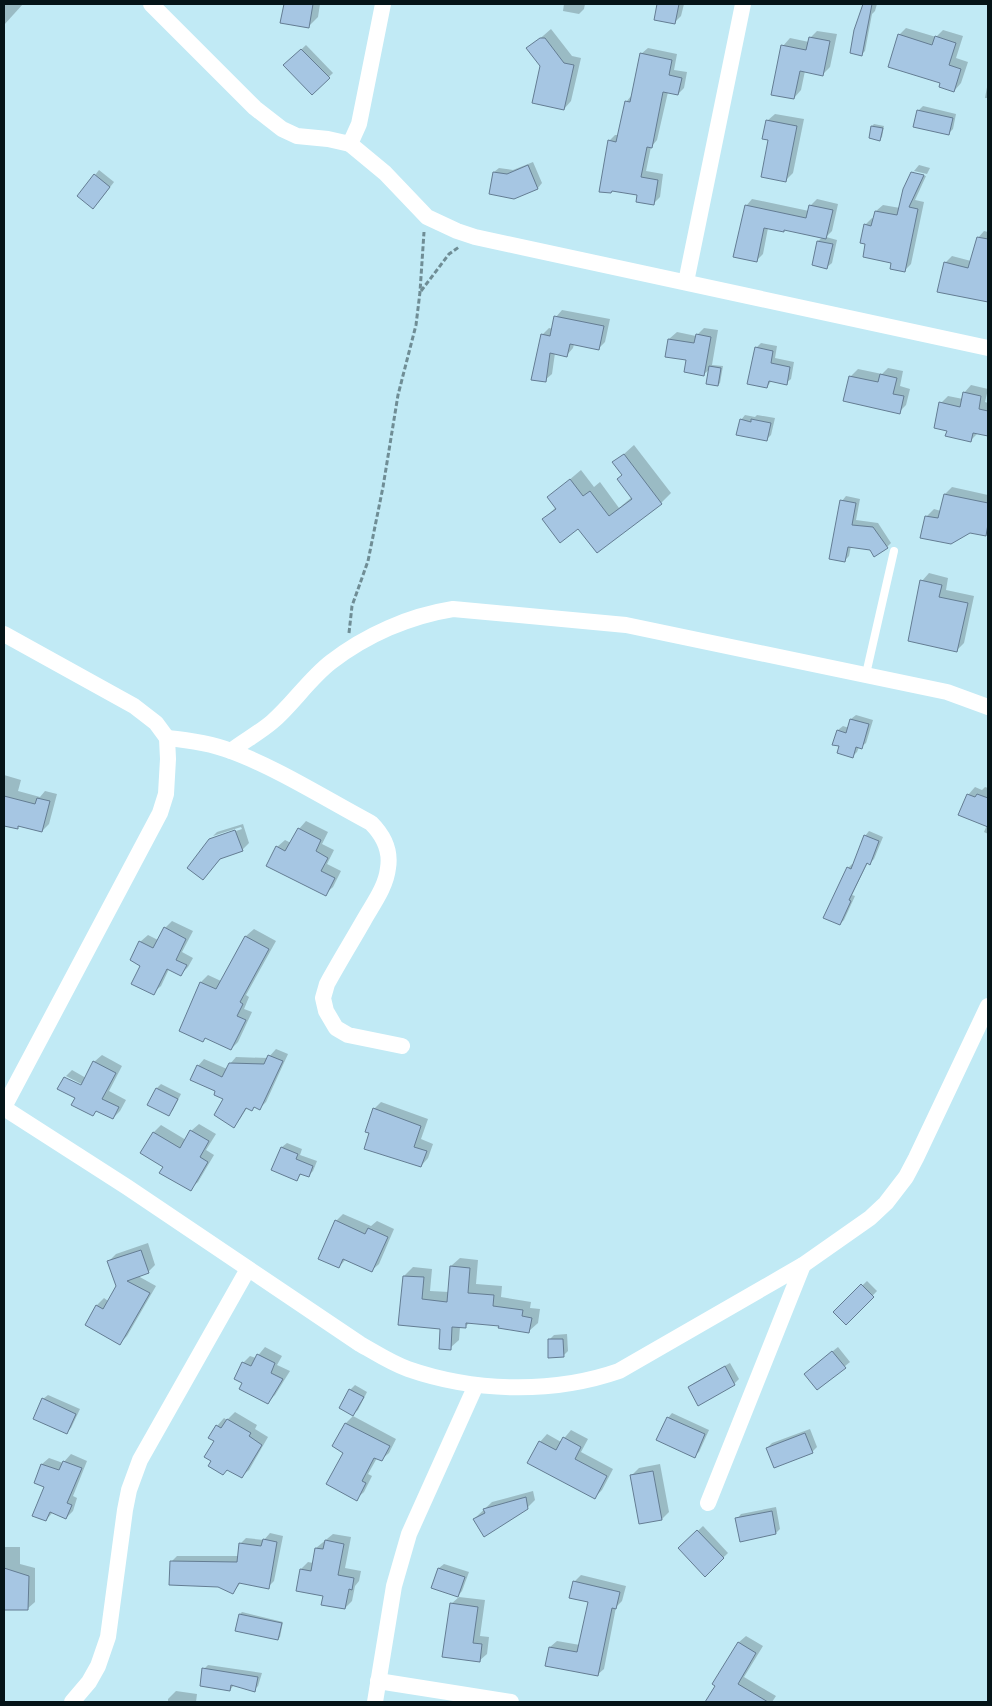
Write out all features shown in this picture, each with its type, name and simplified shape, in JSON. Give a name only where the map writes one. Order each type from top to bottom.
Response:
[{"type":"street","points":[[151,4],[255,108],[282,129],[297,136],[328,139],[350,144],[385,174],[428,217],[457,231],[475,237],[988,348]]},
{"type":"street","points":[[350,144],[359,124],[383,4]]},
{"type":"street","points":[[686,282],[743,4]]},
{"type":"street","points":[[231,751],[272,722],[329,664],[350,648],[393,626],[426,613],[452,609],[626,625],[947,692],[988,707]]},
{"type":"street","points":[[4,634],[134,706],[156,723],[167,738],[168,776],[166,794],[160,813],[4,1107],[248,1269],[384,1357],[407,1369],[438,1378],[476,1385],[533,1387],[567,1384],[598,1378],[619,1371],[803,1265],[870,1218],[886,1203],[906,1177],[988,1006]]},
{"type":"street","points":[[167,738],[210,744],[266,766],[370,823],[382,836],[388,854],[388,868],[383,887],[327,984],[323,998],[326,1011],[336,1028],[348,1035],[402,1046]]},
{"type":"street","points":[[708,1503],[803,1265]]},
{"type":"street","points":[[72,1702],[89,1682],[98,1666],[108,1637],[125,1510],[129,1490],[140,1460],[248,1269]]},
{"type":"street","points":[[375,1702],[397,1571],[409,1534],[476,1385]]},
{"type":"street","points":[[378,1681],[511,1702]]},
{"type":"lane","points":[[866,674],[894,551]]},
{"type":"path","points":[[350,648],[349,624],[352,606],[368,561],[383,487],[398,395],[416,325],[424,233],[428,217]]},
{"type":"path","points":[[420,292],[449,254],[475,237]]},
{"type":"building","points":[[284,4],[313,4],[309,28],[280,23]]},
{"type":"building","points":[[657,4],[679,4],[675,24],[654,20]]},
{"type":"building","points":[[863,4],[872,4],[862,56],[850,53],[854,30]]},
{"type":"building","points":[[898,34],[932,45],[935,36],[956,43],[949,65],[961,69],[954,92],[939,87],[940,83],[888,67]]},
{"type":"building","points":[[809,37],[830,41],[823,76],[800,71],[794,99],[771,95],[781,45],[806,50]]},
{"type":"building","points":[[540,38],[545,38],[564,63],[574,65],[564,110],[532,103],[540,66],[526,48]]},
{"type":"building","points":[[301,49],[330,78],[312,95],[283,65]]},
{"type":"building","points":[[640,53],[672,60],[669,75],[682,78],[678,95],[663,92],[652,148],[647,147],[641,177],[658,180],[654,205],[636,202],[637,195],[612,191],[611,193],[599,192],[608,140],[616,142],[625,101],[630,102]]},
{"type":"building","points":[[917,110],[953,118],[949,135],[913,127]]},
{"type":"building","points":[[766,120],[797,126],[786,182],[761,177],[768,140],[762,139]]},
{"type":"building","points":[[871,126],[883,128],[880,141],[869,138]]},
{"type":"building","points":[[528,165],[538,189],[514,199],[489,194],[493,172],[507,174]]},
{"type":"building","points":[[911,172],[924,175],[909,207],[918,209],[905,272],[890,269],[891,263],[863,257],[865,244],[860,243],[864,224],[871,226],[875,211],[897,215],[903,189]]},
{"type":"building","points":[[94,174],[110,187],[93,209],[77,196]]},
{"type":"building","points":[[745,205],[806,218],[809,205],[833,210],[826,239],[784,230],[784,232],[764,228],[757,262],[733,257]]},
{"type":"building","points":[[977,237],[988,239],[988,302],[937,292],[944,262],[968,268]]},
{"type":"building","points":[[817,241],[833,244],[827,269],[812,265]]},
{"type":"building","points":[[554,316],[604,326],[599,350],[570,344],[567,357],[550,353],[546,382],[531,380],[541,334],[550,336]]},
{"type":"building","points":[[696,334],[711,337],[704,376],[684,372],[686,360],[665,357],[668,339],[694,343]]},
{"type":"building","points":[[755,347],[773,351],[771,363],[790,367],[787,385],[769,381],[767,388],[747,384]]},
{"type":"building","points":[[709,366],[721,368],[718,386],[706,384]]},
{"type":"building","points":[[880,374],[897,378],[893,394],[904,396],[900,414],[843,401],[849,376],[878,382]]},
{"type":"building","points":[[963,392],[981,396],[979,409],[988,411],[988,436],[973,433],[971,442],[945,436],[947,431],[934,428],[939,402],[960,407]]},
{"type":"building","points":[[740,419],[751,422],[751,419],[771,423],[767,441],[736,435]]},
{"type":"building","points":[[624,454],[662,504],[597,553],[578,529],[560,543],[542,519],[556,509],[547,497],[570,479],[583,496],[590,491],[609,516],[632,499],[617,479],[622,475],[612,462]]},
{"type":"building","points":[[944,494],[988,503],[986,536],[970,533],[951,544],[920,538],[925,516],[938,518]]},
{"type":"building","points":[[840,500],[856,503],[852,525],[873,527],[888,548],[874,557],[870,550],[848,547],[845,562],[829,559]]},
{"type":"building","points":[[920,580],[942,585],[939,597],[968,603],[957,652],[908,641]]},
{"type":"building","points":[[850,719],[869,724],[862,749],[856,747],[853,758],[837,753],[839,746],[832,745],[837,730],[846,733]]},
{"type":"building","points":[[967,794],[975,797],[977,794],[988,798],[988,827],[958,815]]},
{"type":"building","points":[[4,796],[35,804],[37,798],[50,801],[42,832],[18,826],[18,829],[4,826]]},
{"type":"building","points":[[298,828],[321,840],[316,851],[328,858],[321,871],[335,878],[326,896],[266,866],[276,846],[285,851]]},
{"type":"building","points":[[235,830],[243,851],[220,859],[203,880],[187,868],[209,839]]},
{"type":"building","points":[[864,835],[879,841],[870,865],[867,863],[849,900],[851,901],[840,925],[823,918],[847,867],[851,869]]},
{"type":"building","points":[[164,927],[186,939],[176,960],[187,965],[181,976],[167,969],[154,995],[131,984],[140,966],[130,960],[139,941],[153,948]]},
{"type":"building","points":[[245,936],[269,949],[240,1002],[243,1004],[237,1016],[246,1020],[231,1050],[205,1038],[203,1042],[179,1031],[200,982],[216,989]]},
{"type":"building","points":[[268,1055],[283,1061],[260,1110],[254,1107],[252,1111],[246,1108],[234,1128],[214,1115],[223,1099],[214,1095],[215,1091],[190,1080],[197,1065],[222,1077],[229,1063],[264,1064]]},
{"type":"building","points":[[93,1061],[116,1073],[102,1099],[119,1107],[113,1119],[96,1111],[93,1116],[71,1105],[75,1098],[57,1089],[64,1077],[81,1085]]},
{"type":"building","points":[[156,1088],[178,1099],[169,1116],[147,1105]]},
{"type":"building","points":[[373,1108],[421,1126],[414,1147],[427,1151],[421,1167],[364,1149],[369,1133],[365,1132]]},
{"type":"building","points":[[190,1130],[209,1141],[200,1157],[208,1162],[191,1191],[159,1173],[163,1167],[140,1153],[153,1132],[180,1148]]},
{"type":"building","points":[[281,1147],[298,1154],[296,1159],[313,1166],[309,1177],[300,1174],[297,1181],[271,1170]]},
{"type":"building","points":[[335,1220],[365,1234],[368,1228],[388,1237],[372,1272],[343,1259],[339,1268],[318,1259]]},
{"type":"building","points":[[141,1250],[149,1273],[127,1281],[150,1293],[120,1345],[85,1325],[96,1305],[103,1309],[116,1286],[107,1261]]},
{"type":"building","points":[[450,1266],[470,1268],[468,1293],[494,1295],[493,1306],[523,1310],[522,1316],[532,1318],[529,1333],[498,1328],[499,1326],[466,1323],[466,1328],[452,1327],[451,1350],[439,1349],[440,1329],[398,1325],[403,1276],[424,1277],[422,1299],[447,1302]]},
{"type":"building","points":[[861,1284],[874,1297],[846,1325],[833,1312]]},
{"type":"building","points":[[548,1339],[563,1339],[564,1357],[548,1358]]},
{"type":"building","points":[[832,1351],[846,1368],[817,1390],[804,1374]]},
{"type":"building","points":[[257,1354],[275,1363],[271,1373],[283,1379],[268,1404],[239,1389],[242,1383],[234,1379],[242,1362],[251,1366]]},
{"type":"building","points":[[725,1366],[735,1385],[698,1406],[688,1387]]},
{"type":"building","points":[[349,1389],[364,1397],[353,1416],[339,1408]]},
{"type":"building","points":[[42,1398],[76,1414],[67,1434],[33,1419]]},
{"type":"building","points":[[667,1417],[705,1434],[695,1458],[656,1440]]},
{"type":"building","points":[[227,1419],[251,1433],[249,1436],[262,1445],[242,1478],[227,1470],[223,1475],[208,1466],[211,1461],[204,1457],[214,1441],[208,1438],[216,1425],[221,1428]]},
{"type":"building","points":[[345,1423],[390,1446],[382,1461],[374,1458],[362,1481],[366,1483],[357,1501],[326,1484],[343,1453],[332,1446]]},
{"type":"building","points":[[805,1433],[813,1453],[774,1468],[766,1448]]},
{"type":"building","points":[[563,1437],[581,1447],[575,1459],[607,1476],[595,1499],[527,1463],[539,1441],[556,1450]]},
{"type":"building","points":[[63,1461],[82,1468],[67,1503],[72,1505],[66,1519],[50,1512],[46,1521],[32,1516],[44,1487],[34,1483],[41,1464],[59,1470]]},
{"type":"building","points":[[653,1471],[662,1520],[639,1524],[630,1475]]},
{"type":"building","points":[[526,1497],[528,1509],[484,1537],[473,1519],[485,1513],[483,1509]]},
{"type":"building","points":[[772,1511],[776,1534],[740,1542],[735,1518]]},
{"type":"building","points":[[697,1530],[724,1558],[705,1577],[678,1548]]},
{"type":"building","points":[[263,1539],[277,1542],[269,1589],[239,1583],[233,1594],[218,1587],[169,1585],[170,1561],[237,1562],[239,1543],[261,1546]]},
{"type":"building","points":[[325,1540],[344,1544],[338,1575],[354,1578],[352,1590],[349,1589],[345,1609],[321,1605],[323,1596],[296,1591],[300,1569],[311,1571],[315,1548],[323,1549]]},
{"type":"building","points":[[4,1568],[29,1576],[28,1610],[4,1610]]},
{"type":"building","points":[[438,1568],[465,1577],[458,1597],[431,1588]]},
{"type":"building","points":[[573,1581],[620,1592],[616,1609],[612,1608],[598,1676],[545,1666],[549,1647],[577,1652],[588,1602],[569,1598]]},
{"type":"building","points":[[450,1603],[478,1607],[473,1643],[482,1644],[480,1662],[442,1657]]},
{"type":"building","points":[[239,1614],[282,1623],[278,1640],[235,1631]]},
{"type":"building","points":[[738,1642],[756,1653],[738,1684],[768,1702],[705,1702],[715,1686],[712,1684]]},
{"type":"building","points":[[202,1668],[258,1677],[255,1692],[231,1685],[230,1691],[200,1686]]}]
